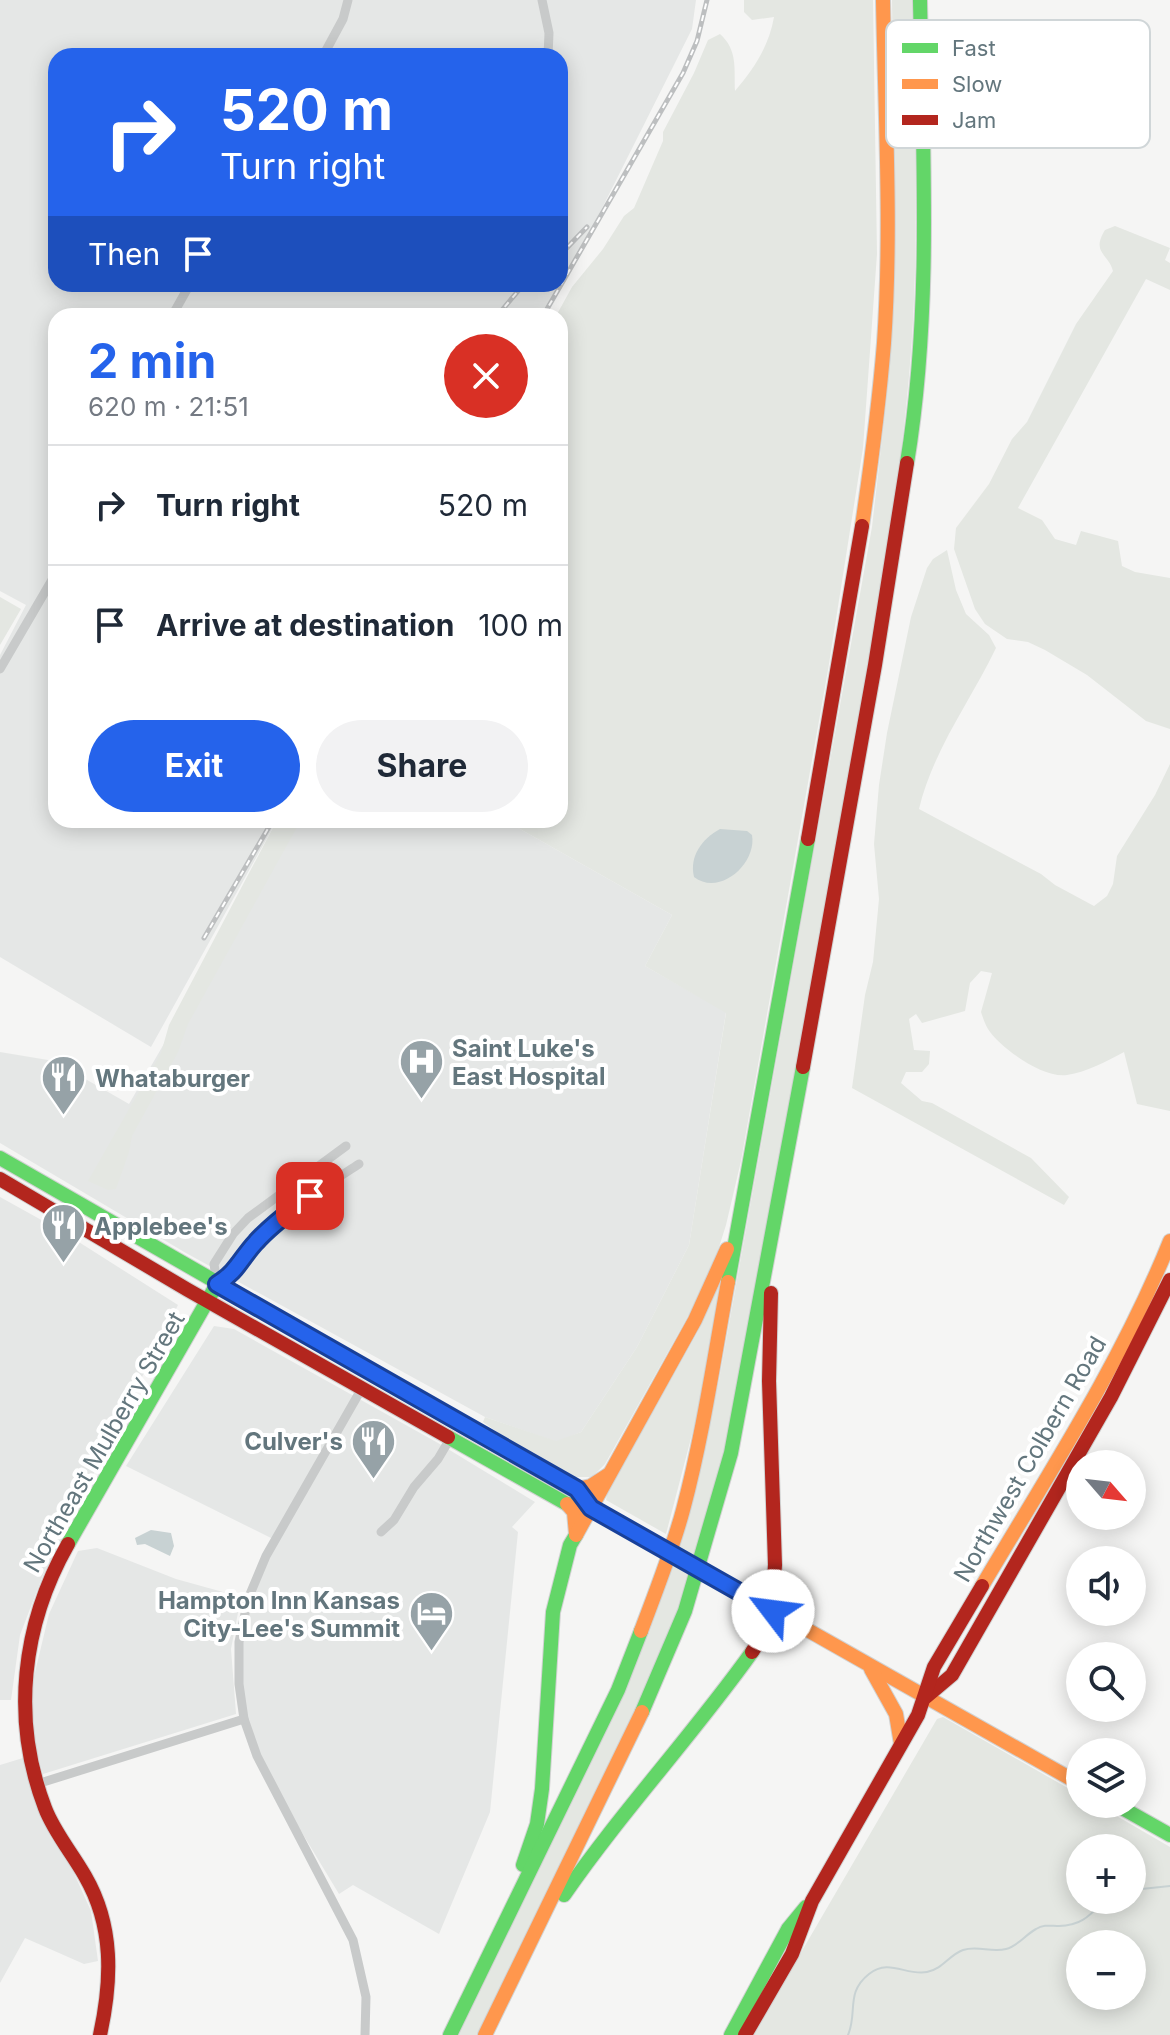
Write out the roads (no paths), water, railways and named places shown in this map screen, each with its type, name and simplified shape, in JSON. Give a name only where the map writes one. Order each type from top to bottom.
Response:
[{"type":"main road","points":[[450,2035],[618,1690],[663,1574],[683,1510],[699,1442],[854,586],[876,430],[884,341],[887,252],[883,0]]},
{"type":"main road","points":[[920,0],[920,20]]},
{"type":"main road","points":[[485,2035],[652,1692],[685,1611],[731,1453],[773,1235],[900,520],[913,429],[925,246],[923,148]]},
{"type":"main road","points":[[0,1158],[577,1489],[591,1508]]},
{"type":"main road","points":[[0,1179],[567,1504],[574,1512],[576,1534]]},
{"type":"main road","points":[[503,1926],[537,1824],[547,1733],[553,1612],[559,1582],[576,1534],[707,1297],[726,1253],[746,1186]]},
{"type":"main road","points":[[513,1979],[572,1882],[766,1633],[773,1611],[775,1565],[769,1381],[773,1235]]},
{"type":"main road","name":"Northwest Colbern Road","points":[[812,1901],[926,1697],[934,1667],[1163,1286],[1170,1241]]},
{"type":"main road","name":"Northeast Mulberry Street","points":[[100,2035],[107,2006],[111,1961],[96,1897],[60,1838],[37,1784],[22,1711],[31,1632],[41,1598],[56,1566],[217,1284]]},
{"type":"main road","points":[[577,1489],[591,1486],[610,1474]]},
{"type":"main road","points":[[567,1504],[591,1508],[639,1534],[1066,1776]]},
{"type":"main road","points":[[868,1665],[895,1708],[902,1731],[901,1744]]},
{"type":"main road","points":[[1140,1818],[1170,1835]]},
{"type":"main road","points":[[731,2035],[788,1929],[812,1901]]},
{"type":"main road","points":[[745,2035],[792,1954],[812,1901]]},
{"type":"street","points":[[327,48],[343,19],[348,0]]},
{"type":"street","points":[[542,0],[549,33],[548,48]]},
{"type":"street","points":[[0,669],[48,587]]},
{"type":"street","points":[[346,1146],[248,1218],[233,1234],[214,1264],[217,1284],[233,1275],[255,1243],[272,1226],[359,1164]]},
{"type":"street","points":[[362,1388],[266,1556],[248,1599],[239,1639],[239,1684],[244,1719],[257,1756],[353,1940],[365,1987],[365,2035]]},
{"type":"street","points":[[381,1532],[394,1520],[451,1437]]},
{"type":"street","points":[[37,1784],[244,1719]]},
{"type":"waterway","points":[[1146,1889],[1170,1886]]},
{"type":"waterway","points":[[848,2035],[857,1988],[876,1969],[891,1967],[927,1972],[963,1950],[1006,1949],[1039,1927],[1067,1925],[1090,1914]]},
{"type":"railway","points":[[568,273],[683,73],[697,41],[707,0]]},
{"type":"railway","points":[[568,247],[587,227]]},
{"type":"railway","points":[[504,308],[517,292]]},
{"type":"railway","points":[[548,308],[557,292]]},
{"type":"railway","points":[[204,938],[268,828]]},
{"type":"place","name":"Saint Luke's East Hospital","points":[[421,1101]]},
{"type":"place","name":"Whataburger","points":[[64,1117]]},
{"type":"place","name":"Applebee's","points":[[63,1265]]},
{"type":"place","name":"Culver's","points":[[374,1480]]},
{"type":"place","name":"Hampton Inn Kansas City-Lee's Summit","points":[[431,1653]]}]
